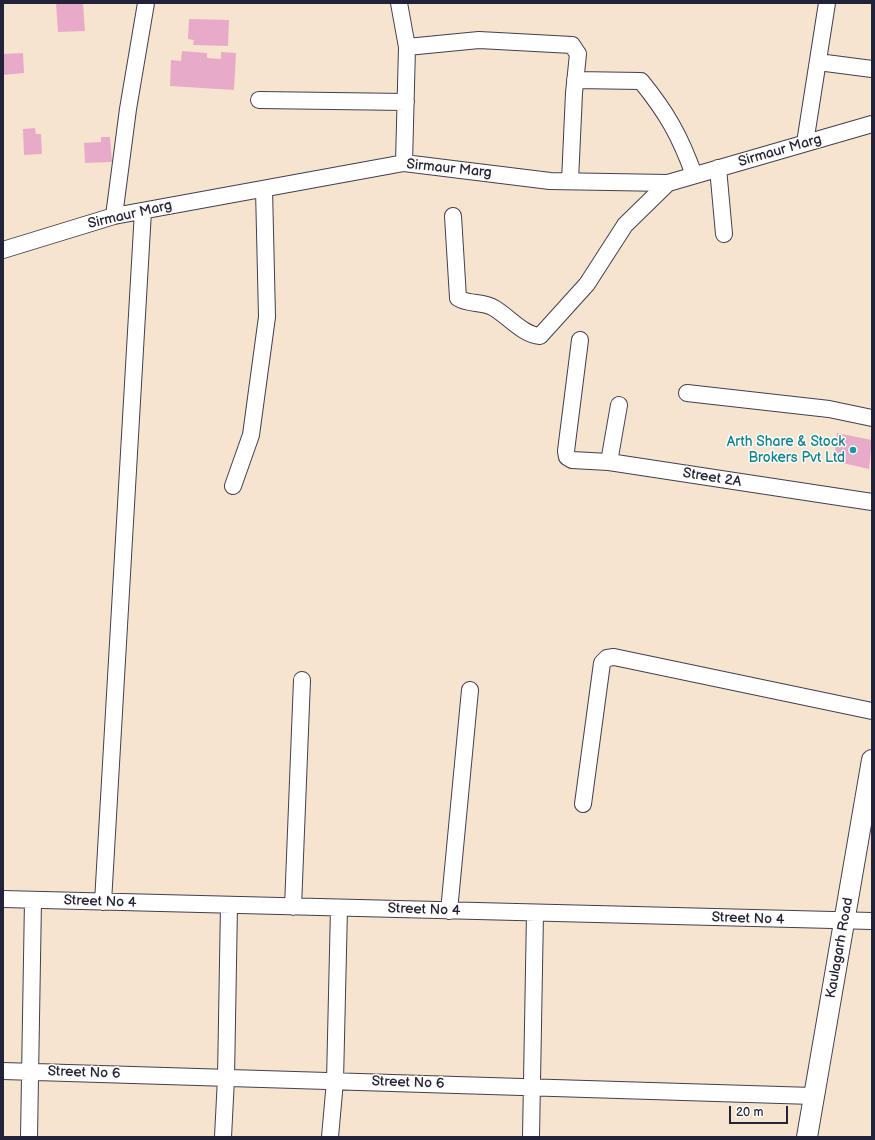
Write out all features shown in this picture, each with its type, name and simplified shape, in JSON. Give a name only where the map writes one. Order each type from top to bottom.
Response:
[{"type":"street","points":[[114,216],[128,109],[146,3]]},
{"type":"street","points":[[399,3],[407,47],[404,163]]},
{"type":"street","points":[[805,143],[827,3]]},
{"type":"street","points":[[407,47],[479,40],[572,45],[578,54],[575,80],[570,181]]},
{"type":"street","points":[[818,62],[872,69]]},
{"type":"street","points":[[575,80],[641,81],[661,106],[682,142],[694,175]]},
{"type":"street","points":[[259,100],[406,102]]},
{"type":"street","name":"Sirmaur Marg","points":[[3,250],[114,216],[404,163],[550,181],[668,183],[872,124]]},
{"type":"street","points":[[718,168],[724,234]]},
{"type":"street","points":[[453,216],[458,298],[463,301],[482,303],[494,308],[525,330],[535,336],[540,336],[587,284],[625,225],[668,183]]},
{"type":"street","points":[[234,486],[251,435],[267,317],[264,189]]},
{"type":"street","points":[[103,902],[143,211]]},
{"type":"street","name":"Street 2A","points":[[580,340],[566,451],[568,457],[572,460],[609,462],[872,502]]},
{"type":"street","points":[[687,394],[829,409],[872,418]]},
{"type":"street","points":[[609,462],[619,406]]},
{"type":"street","points":[[583,804],[602,663],[607,658],[614,657],[872,711]]},
{"type":"street","points":[[293,907],[302,680]]},
{"type":"street","points":[[448,911],[470,690]]},
{"type":"street","name":"Kaulagarh Road","points":[[807,1137],[872,760]]},
{"type":"street","name":"Street No 4","points":[[3,899],[845,922],[872,921]]},
{"type":"street","points":[[29,1137],[33,900]]},
{"type":"street","points":[[223,1137],[226,1078],[229,905]]},
{"type":"street","points":[[330,1137],[335,1081],[339,908]]},
{"type":"street","points":[[531,1137],[535,913]]},
{"type":"street","name":"Street No 6","points":[[3,1070],[814,1096]]},
{"type":"building","points":[[56,3],[83,4],[85,31],[58,32]]},
{"type":"building","points":[[189,19],[229,20],[228,46],[193,45],[194,40],[188,39]]},
{"type":"building","points":[[182,51],[207,53],[207,58],[221,59],[221,52],[236,53],[234,90],[170,86],[171,60],[181,61]]},
{"type":"building","points":[[23,53],[24,73],[3,75],[3,54]]},
{"type":"building","points":[[35,128],[36,134],[41,134],[42,154],[24,155],[23,129]]},
{"type":"building","points":[[101,137],[110,137],[112,162],[85,163],[84,143],[101,142]]},
{"type":"building","name":"Arth Share & Stock Brokers Pvt Ltd","points":[[837,433],[872,440],[869,469],[834,461]]},
{"type":"place","name":"Arth Share & Stock Brokers Pvt Ltd","points":[[853,450]]}]
